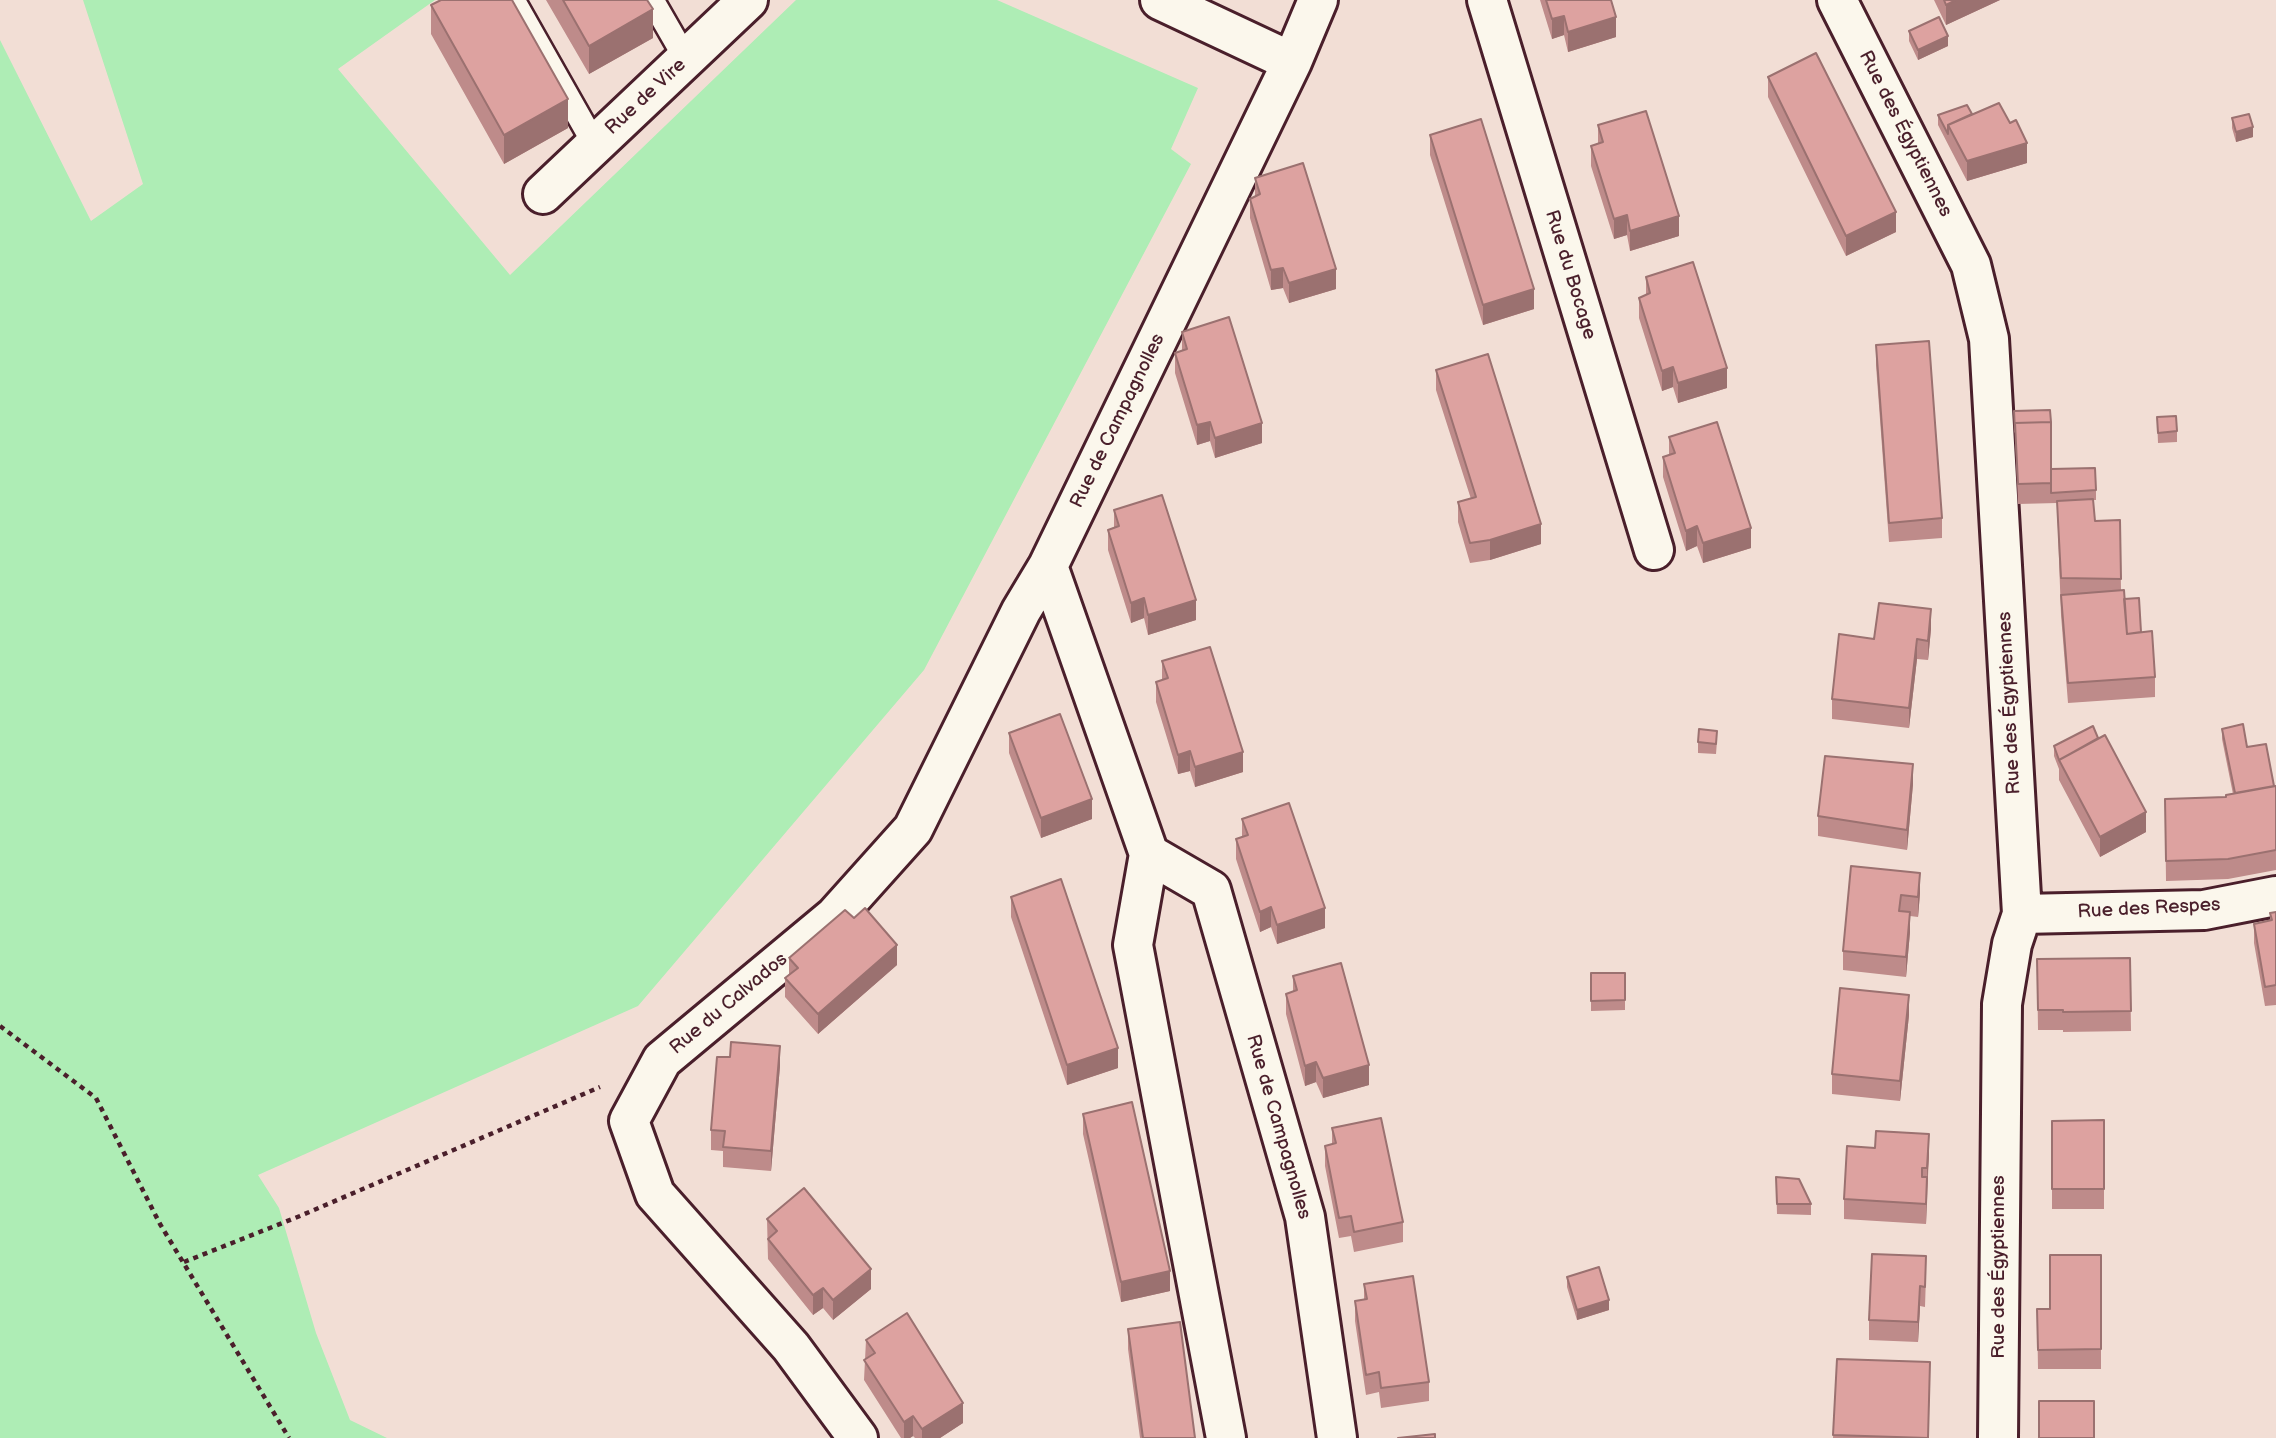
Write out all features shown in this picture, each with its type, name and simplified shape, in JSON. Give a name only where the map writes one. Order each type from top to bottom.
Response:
[{"type":"street","name":"Rue de Vire","points":[[543,194],[748,0]]},
{"type":"street","points":[[1160,0],[1292,62]]},
{"type":"street","name":"Rue de Campagnolles","points":[[1048,565],[1292,62],[1318,0]]},
{"type":"street","name":"Rue du Bocage","points":[[1486,0],[1654,550]]},
{"type":"street","name":"Rue des Égyptiennes","points":[[1837,0],[1971,265],[1989,339],[2022,914],[2012,944],[2002,1004],[1998,1438]]},
{"type":"street","points":[[1048,565],[1149,854],[1133,945],[1226,1438]]},
{"type":"street","name":"Rue du Calvados","points":[[858,1438],[791,1347],[655,1194],[629,1121],[662,1060],[835,916],[913,829],[1021,611],[1048,565]]},
{"type":"street","name":"Rue de Campagnolles","points":[[1149,854],[1211,890],[1305,1217],[1337,1438]]},
{"type":"street","name":"Rue des Respes","points":[[2022,914],[2204,911],[2276,896]]},
{"type":"lane","points":[[513,0],[595,145]]},
{"type":"lane","points":[[652,0],[686,59]]},
{"type":"path","points":[[0,1026],[96,1098],[160,1224],[289,1438]]},
{"type":"path","points":[[184,1262],[300,1216],[662,1060]]},
{"type":"green space","points":[[83,0],[435,0],[338,69],[510,275],[796,0],[997,0],[1198,88],[1171,149],[1191,164],[924,670],[638,1006],[258,1175],[279,1208],[316,1333],[350,1420],[387,1438],[0,1438],[0,40],[91,221],[143,184]]},
{"type":"building","points":[[441,0],[512,0],[568,99],[504,135],[431,5]]},
{"type":"building","points":[[563,0],[647,0],[653,9],[589,46]]},
{"type":"building","points":[[1546,0],[1611,0],[1616,17],[1568,32],[1564,16],[1552,19]]},
{"type":"building","points":[[1939,17],[1948,36],[1918,50],[1909,31]]},
{"type":"building","points":[[1816,53],[1896,212],[1846,236],[1768,77]]},
{"type":"building","points":[[1999,103],[2010,123],[2016,120],[2027,143],[1967,161],[1948,125]]},
{"type":"building","points":[[1967,105],[1972,114],[1948,125],[1948,134],[1938,115]]},
{"type":"building","points":[[1646,111],[1679,216],[1630,231],[1627,215],[1614,219],[1591,146],[1603,142],[1598,125]]},
{"type":"building","points":[[2249,114],[2253,127],[2236,132],[2232,118]]},
{"type":"building","points":[[1481,119],[1534,289],[1483,305],[1430,135]]},
{"type":"building","points":[[1303,163],[1336,269],[1289,283],[1283,268],[1271,270],[1250,199],[1260,194],[1255,178]]},
{"type":"building","points":[[1693,262],[1727,368],[1678,383],[1673,367],[1662,371],[1639,298],[1650,293],[1646,277]]},
{"type":"building","points":[[1229,317],[1262,423],[1215,438],[1210,422],[1197,425],[1175,353],[1187,349],[1182,332]]},
{"type":"building","points":[[1929,341],[1942,518],[1889,523],[1876,345]]},
{"type":"building","points":[[1488,354],[1541,524],[1490,540],[1470,543],[1458,502],[1476,497],[1436,370]]},
{"type":"building","points":[[2050,410],[2051,422],[2015,423],[2015,432],[2014,411]]},
{"type":"building","points":[[2176,416],[2177,431],[2158,433],[2157,417]]},
{"type":"building","points":[[1717,422],[1751,528],[1703,543],[1697,526],[1686,531],[1663,457],[1675,453],[1669,437]]},
{"type":"building","points":[[2051,422],[2051,483],[2018,484],[2015,423]]},
{"type":"building","points":[[2095,468],[2096,490],[2051,493],[2051,469]]},
{"type":"building","points":[[1162,495],[1196,600],[1148,615],[1144,598],[1131,603],[1108,530],[1119,526],[1114,510]]},
{"type":"building","points":[[2093,499],[2095,521],[2120,520],[2121,579],[2061,578],[2057,501]]},
{"type":"building","points":[[2124,590],[2127,634],[2152,631],[2155,677],[2068,683],[2061,595]]},
{"type":"building","points":[[2139,598],[2141,632],[2127,634],[2124,599]]},
{"type":"building","points":[[1879,603],[1931,609],[1928,641],[1917,639],[1909,708],[1832,699],[1839,634],[1874,639]]},
{"type":"building","points":[[1210,647],[1243,752],[1195,767],[1190,751],[1178,755],[1156,682],[1168,678],[1162,661]]},
{"type":"building","points":[[1060,714],[1092,799],[1041,818],[1009,733]]},
{"type":"building","points":[[2243,724],[2247,747],[2266,744],[2274,786],[2235,793],[2222,729]]},
{"type":"building","points":[[2093,726],[2098,738],[2059,760],[2054,746]]},
{"type":"building","points":[[1699,729],[1717,731],[1716,744],[1698,742]]},
{"type":"building","points":[[2105,735],[2146,812],[2100,837],[2059,760]]},
{"type":"building","points":[[1825,756],[1913,764],[1907,830],[1818,816]]},
{"type":"building","points":[[2276,786],[2276,850],[2228,859],[2166,861],[2165,799],[2226,797]]},
{"type":"building","points":[[1289,803],[1325,908],[1277,925],[1271,907],[1260,912],[1236,839],[1248,835],[1242,819]]},
{"type":"building","points":[[1851,866],[1920,873],[1918,897],[1901,895],[1899,911],[1910,912],[1906,957],[1843,951]]},
{"type":"building","points":[[1061,879],[1118,1048],[1067,1065],[1011,897]]},
{"type":"building","points":[[865,908],[897,945],[818,1014],[785,978],[798,968],[789,958],[845,910],[854,918]]},
{"type":"building","points":[[2276,912],[2276,985],[2265,987],[2254,924],[2272,920],[2270,913]]},
{"type":"building","points":[[2130,958],[2131,1011],[2038,1010],[2037,959]]},
{"type":"building","points":[[1341,963],[1369,1065],[1323,1078],[1316,1062],[1305,1066],[1286,994],[1297,990],[1293,976]]},
{"type":"building","points":[[1591,973],[1625,973],[1625,1000],[1591,1001]]},
{"type":"building","points":[[1840,988],[1909,995],[1900,1081],[1832,1074]]},
{"type":"building","points":[[731,1042],[780,1046],[771,1151],[723,1147],[725,1131],[711,1130],[717,1057],[730,1057]]},
{"type":"building","points":[[1132,1102],[1170,1271],[1121,1282],[1083,1114]]},
{"type":"building","points":[[1381,1118],[1403,1222],[1354,1232],[1351,1216],[1339,1218],[1325,1146],[1336,1143],[1332,1128]]},
{"type":"building","points":[[2104,1120],[2104,1189],[2052,1189],[2052,1121]]},
{"type":"building","points":[[1876,1131],[1929,1134],[1927,1168],[1922,1168],[1922,1177],[1927,1177],[1926,1204],[1844,1199],[1847,1146],[1875,1148]]},
{"type":"building","points":[[1776,1177],[1799,1179],[1811,1204],[1777,1204]]},
{"type":"building","points":[[804,1188],[871,1269],[833,1300],[823,1288],[813,1295],[768,1239],[777,1231],[767,1219]]},
{"type":"building","points":[[1872,1254],[1926,1256],[1925,1287],[1920,1286],[1918,1322],[1869,1320]]},
{"type":"building","points":[[2050,1255],[2101,1255],[2101,1349],[2038,1350],[2037,1309],[2050,1309]]},
{"type":"building","points":[[1599,1267],[1609,1300],[1577,1310],[1567,1277]]},
{"type":"building","points":[[1413,1276],[1429,1382],[1381,1388],[1379,1372],[1366,1375],[1355,1301],[1367,1299],[1364,1284]]},
{"type":"building","points":[[907,1313],[963,1403],[922,1429],[913,1416],[904,1422],[864,1360],[875,1353],[866,1340]]},
{"type":"building","points":[[1180,1322],[1195,1438],[1143,1438],[1128,1329]]},
{"type":"building","points":[[1837,1359],[1930,1362],[1928,1438],[1833,1435]]},
{"type":"building","points":[[2039,1401],[2094,1401],[2094,1438],[2039,1438]]},
{"type":"building","points":[[1435,1434],[1435,1438],[1398,1438]]}]
